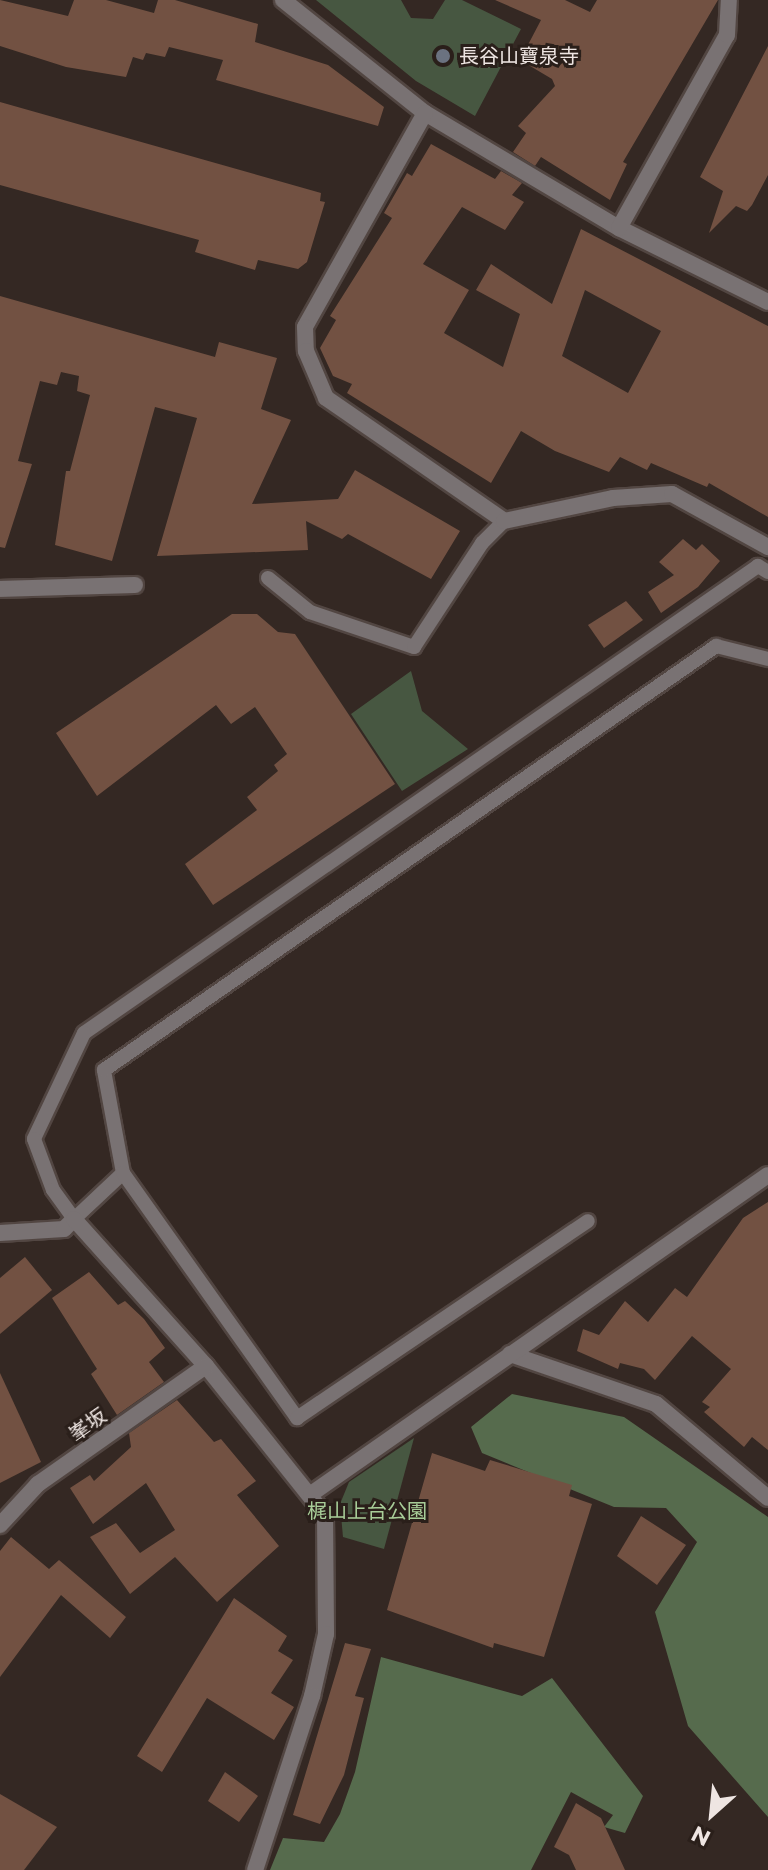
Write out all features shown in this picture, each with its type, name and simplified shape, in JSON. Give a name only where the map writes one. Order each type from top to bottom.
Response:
[{"type":"street","points":[[283,0],[425,113],[619,228],[768,302]]},
{"type":"street","points":[[619,228],[727,35],[729,0]]},
{"type":"street","points":[[425,113],[305,327],[306,351],[326,398],[504,521],[613,498],[672,494],[768,547]]},
{"type":"street","points":[[0,589],[135,585]]},
{"type":"street","points":[[311,1494],[768,1175]]},
{"type":"street","points":[[0,1233],[64,1229],[74,1219],[206,1366],[325,1515],[326,1634],[312,1696],[255,1870]]},
{"type":"street","points":[[510,1354],[656,1404],[768,1498]]},
{"type":"street","name":"峯坂","points":[[0,1525],[38,1484],[206,1366]]},
{"type":"lane","points":[[268,578],[310,612],[414,647],[482,543],[504,521]]},
{"type":"lane","points":[[123,1173],[74,1219],[53,1190],[34,1139],[84,1033],[758,566],[768,572]]},
{"type":"lane","points":[[588,1221],[297,1418],[123,1173],[104,1070],[716,646],[768,659]]},
{"type":"green space","name":"長谷山寶泉寺","points":[[316,0],[401,0],[411,18],[433,19],[445,0],[462,0],[521,29],[475,116],[416,81]]},
{"type":"green space","points":[[411,671],[422,711],[468,749],[402,791],[351,714]]},
{"type":"green space","points":[[512,1394],[624,1417],[768,1517],[768,1817],[688,1726],[655,1612],[697,1542],[666,1508],[614,1507],[482,1453],[471,1427]]},
{"type":"green space","name":"梶山上台公園","points":[[414,1438],[384,1549],[343,1537],[340,1504],[349,1482]]},
{"type":"green space","points":[[381,1657],[522,1696],[552,1678],[643,1796],[625,1833],[604,1827],[613,1815],[571,1792],[531,1870],[270,1870],[283,1838],[324,1842],[340,1814],[355,1772]]},
{"type":"building","points":[[0,0],[68,16],[74,0],[106,0],[154,13],[158,0],[175,0],[258,24],[255,42],[328,65],[384,107],[378,126],[216,80],[223,60],[169,47],[165,57],[146,53],[143,60],[133,57],[126,77],[66,67],[0,46]]},
{"type":"building","points":[[495,0],[565,0],[590,12],[597,0],[718,0],[623,162],[627,164],[610,200],[541,157],[535,166],[513,152],[526,133],[518,126],[555,86],[552,79],[520,60],[541,20]]},
{"type":"building","points":[[768,46],[768,175],[747,211],[736,206],[709,233],[723,191],[700,177]]},
{"type":"building","points":[[0,102],[321,193],[320,201],[325,202],[307,262],[298,269],[258,260],[255,270],[195,252],[199,240],[0,185]]},
{"type":"building","points":[[431,144],[495,179],[501,171],[522,183],[512,195],[524,202],[505,230],[462,207],[423,264],[469,290],[444,333],[503,367],[520,314],[476,290],[491,264],[552,304],[581,229],[768,326],[768,517],[709,483],[707,487],[651,463],[647,470],[620,457],[609,472],[555,451],[521,431],[491,483],[347,393],[352,384],[333,376],[320,348],[336,320],[330,316],[392,218],[384,213],[407,173],[412,176]],"holes":[[[585,290],[661,331],[628,393],[562,356]]]},
{"type":"building","points":[[0,296],[215,357],[219,342],[277,358],[261,409],[291,420],[252,504],[338,499],[355,470],[460,531],[431,579],[348,534],[342,539],[306,521],[308,550],[157,556],[197,418],[155,407],[112,561],[55,545],[66,471],[70,471],[90,395],[77,391],[79,376],[61,372],[57,385],[40,381],[18,461],[32,464],[5,548],[0,547]]},
{"type":"building","points":[[683,539],[696,550],[702,544],[720,561],[698,587],[661,613],[648,592],[674,575],[659,562]]},
{"type":"building","points":[[626,601],[643,620],[604,648],[588,625]]},
{"type":"building","points":[[232,614],[257,614],[278,632],[295,634],[395,784],[213,905],[185,864],[257,810],[247,797],[278,771],[274,765],[287,754],[255,707],[231,724],[216,705],[97,796],[56,733]]},
{"type":"building","points":[[768,1202],[768,1450],[752,1437],[744,1447],[704,1412],[710,1407],[702,1402],[731,1369],[692,1336],[655,1380],[644,1369],[620,1363],[618,1369],[577,1351],[583,1329],[599,1335],[625,1301],[648,1322],[675,1288],[687,1297],[743,1218]]},
{"type":"building","points":[[25,1257],[52,1290],[0,1334],[0,1278]]},
{"type":"building","points":[[89,1272],[118,1305],[125,1301],[144,1319],[165,1348],[149,1362],[164,1382],[117,1415],[91,1374],[97,1369],[52,1298]]},
{"type":"building","points":[[0,1373],[41,1462],[0,1483]]},
{"type":"building","points":[[177,1400],[214,1442],[221,1439],[256,1481],[237,1495],[279,1546],[217,1602],[175,1557],[130,1594],[90,1537],[116,1523],[140,1553],[175,1530],[146,1483],[93,1524],[70,1488],[90,1475],[94,1481],[131,1447],[129,1433]]},
{"type":"building","points":[[432,1453],[485,1471],[490,1460],[572,1485],[569,1496],[592,1504],[544,1657],[494,1643],[493,1648],[387,1610]]},
{"type":"building","points":[[641,1516],[686,1545],[657,1585],[617,1556]]},
{"type":"building","points":[[11,1537],[49,1569],[59,1560],[126,1617],[110,1638],[61,1595],[0,1677],[0,1551]]},
{"type":"building","points":[[234,1598],[287,1636],[278,1651],[293,1660],[271,1693],[294,1707],[274,1740],[207,1698],[162,1772],[137,1756]]},
{"type":"building","points":[[345,1643],[371,1649],[355,1696],[364,1698],[344,1775],[320,1824],[293,1815]]},
{"type":"building","points":[[225,1772],[258,1796],[239,1822],[208,1801]]},
{"type":"building","points":[[0,1794],[57,1827],[24,1870],[0,1870]]},
{"type":"building","points":[[576,1803],[601,1818],[625,1870],[576,1870],[569,1855],[554,1847]]},
{"type":"place","name":"長谷山寶泉寺","points":[[443,56]]}]
